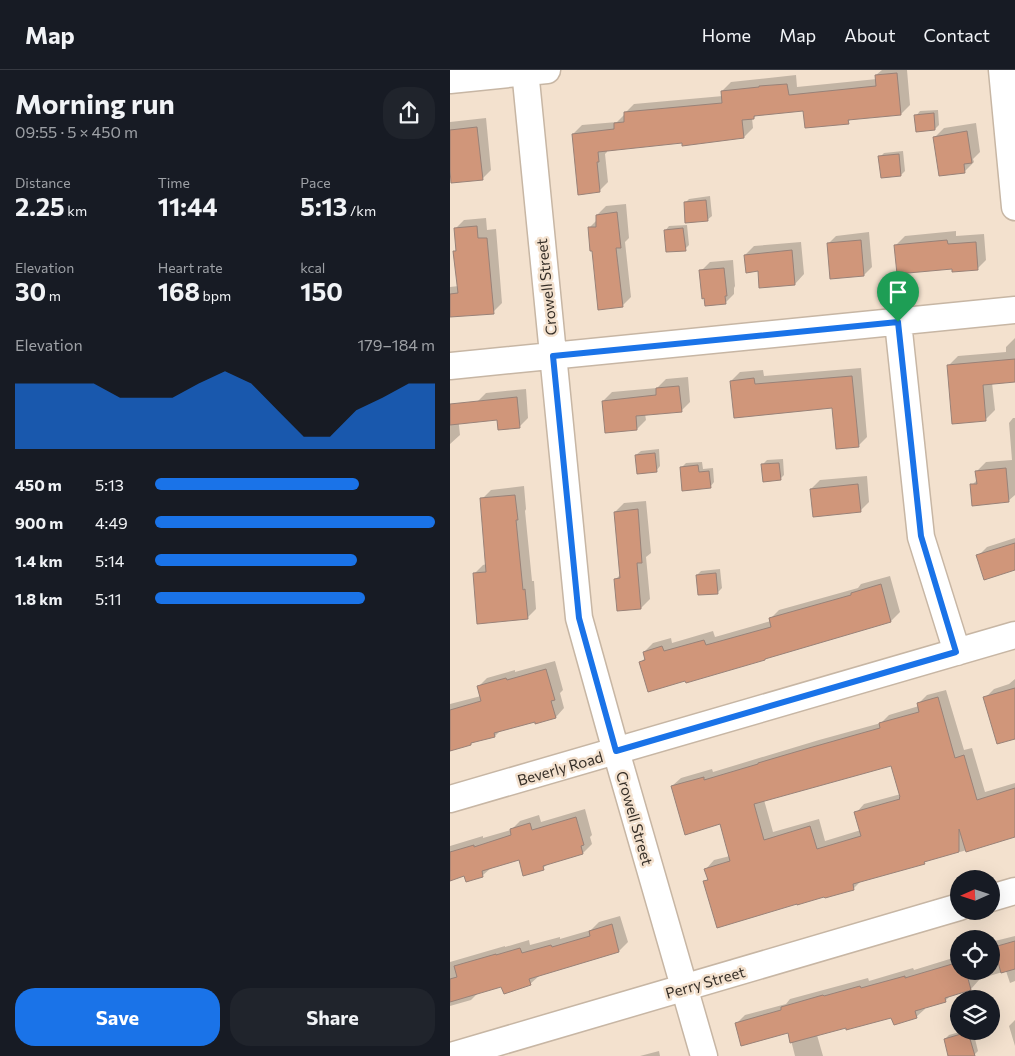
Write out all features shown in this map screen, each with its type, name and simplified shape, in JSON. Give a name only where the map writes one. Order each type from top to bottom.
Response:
[{"type":"street","points":[[1002,70],[1015,207]]},
{"type":"street","points":[[450,80],[532,71]]},
{"type":"street","name":"Crowell Street","points":[[532,71],[553,356],[579,618],[704,1056]]},
{"type":"street","points":[[450,366],[1015,310]]},
{"type":"street","points":[[898,322],[921,536],[956,652]]},
{"type":"street","name":"Beverly Road","points":[[450,799],[1015,635]]},
{"type":"street","points":[[1000,895],[1015,891]]},
{"type":"street","name":"Perry Street","points":[[451,1056],[950,910]]},
{"type":"building","points":[[897,73],[901,115],[848,120],[849,124],[805,128],[803,111],[754,116],[754,119],[742,120],[744,138],[682,146],[682,143],[598,152],[600,192],[578,195],[572,134],[614,129],[614,123],[624,122],[624,112],[722,103],[721,91],[759,86],[787,84],[789,95],[876,86],[875,75]]},
{"type":"building","points":[[934,113],[935,130],[916,132],[914,115]]},
{"type":"building","points":[[477,127],[483,180],[451,183],[450,130]]},
{"type":"building","points":[[967,131],[972,163],[964,164],[965,173],[939,176],[933,137]]},
{"type":"building","points":[[899,154],[901,176],[881,178],[878,156]]},
{"type":"building","points":[[706,200],[708,221],[685,223],[684,202]]},
{"type":"building","points":[[617,212],[621,248],[616,248],[623,307],[598,310],[588,227],[596,227],[596,215]]},
{"type":"building","points":[[477,226],[478,238],[487,238],[494,314],[450,317],[450,294],[458,293],[453,251],[456,251],[454,228]]},
{"type":"building","points":[[683,228],[686,251],[666,252],[664,230]]},
{"type":"building","points":[[861,240],[864,276],[830,279],[827,243]]},
{"type":"building","points":[[947,240],[948,244],[976,242],[978,270],[952,272],[952,269],[897,274],[894,245]]},
{"type":"building","points":[[792,250],[795,285],[759,288],[758,271],[746,273],[744,255]]},
{"type":"building","points":[[724,268],[726,304],[705,306],[704,298],[702,299],[699,270]]},
{"type":"building","points":[[1015,359],[1015,382],[983,385],[986,421],[952,424],[947,365]]},
{"type":"building","points":[[852,376],[859,447],[836,449],[832,408],[734,418],[730,381],[754,378],[755,384]]},
{"type":"building","points":[[679,386],[682,412],[636,416],[637,430],[605,433],[602,401],[656,395],[656,388]]},
{"type":"building","points":[[517,397],[520,428],[498,430],[497,420],[450,425],[450,404]]},
{"type":"building","points":[[655,453],[657,472],[637,474],[635,455]]},
{"type":"building","points":[[779,463],[781,480],[763,482],[761,464]]},
{"type":"building","points":[[698,465],[699,472],[709,471],[711,488],[682,491],[680,467]]},
{"type":"building","points":[[1006,468],[1009,502],[972,506],[970,484],[977,484],[975,471]]},
{"type":"building","points":[[858,484],[861,512],[813,517],[810,489]]},
{"type":"building","points":[[515,495],[523,590],[525,589],[528,619],[477,624],[473,573],[486,572],[480,498]]},
{"type":"building","points":[[638,509],[642,563],[637,563],[641,609],[617,611],[614,579],[620,578],[614,512]]},
{"type":"building","points":[[1015,543],[1015,570],[984,580],[976,555]]},
{"type":"building","points":[[716,573],[718,594],[698,595],[696,575]]},
{"type":"building","points":[[881,584],[891,622],[686,683],[685,681],[648,692],[639,662],[645,660],[643,652],[662,646],[664,651],[704,640],[706,645],[771,627],[769,618],[851,595],[851,593]]},
{"type":"building","points":[[546,669],[555,700],[551,701],[556,718],[494,733],[495,737],[450,751],[450,710],[481,701],[477,686]]},
{"type":"building","points":[[1015,688],[1015,739],[997,744],[983,697]]},
{"type":"building","points":[[938,697],[955,758],[964,755],[977,800],[1015,788],[1015,837],[966,852],[959,829],[959,852],[924,862],[925,864],[853,884],[854,890],[797,904],[717,928],[703,881],[708,880],[704,869],[730,861],[720,824],[685,835],[671,786],[704,777],[704,780],[880,728],[879,723],[919,712],[917,703]],"holes":[[[891,766],[900,799],[854,812],[861,836],[817,849],[810,826],[764,840],[754,804]]]},
{"type":"building","points":[[576,817],[584,845],[581,846],[583,854],[543,866],[544,870],[523,876],[519,860],[482,871],[483,877],[466,882],[464,876],[450,881],[450,852],[474,845],[474,847],[511,835],[510,829],[530,823],[532,830]]},
{"type":"building","points":[[612,924],[619,952],[529,979],[531,985],[504,994],[501,987],[450,1002],[450,979],[457,977],[454,966],[520,948],[522,953],[551,945],[552,947],[590,936],[589,931]]},
{"type":"building","points":[[1015,941],[1015,969],[1001,973],[1000,945]]},
{"type":"building","points":[[950,965],[950,980],[968,980],[971,990],[950,990],[950,996],[945,998],[946,1002],[915,1011],[917,1018],[894,1025],[891,1018],[790,1043],[788,1033],[741,1046],[735,1023],[781,1010],[781,1007],[823,995],[860,986],[861,988],[905,976],[905,978]]},
{"type":"building","points":[[950,1037],[950,1040],[970,1040],[975,1056],[948,1056],[944,1039]]},
{"type":"route","points":[[898,322],[921,536],[956,652],[616,751],[579,618],[553,356],[898,322]]}]
